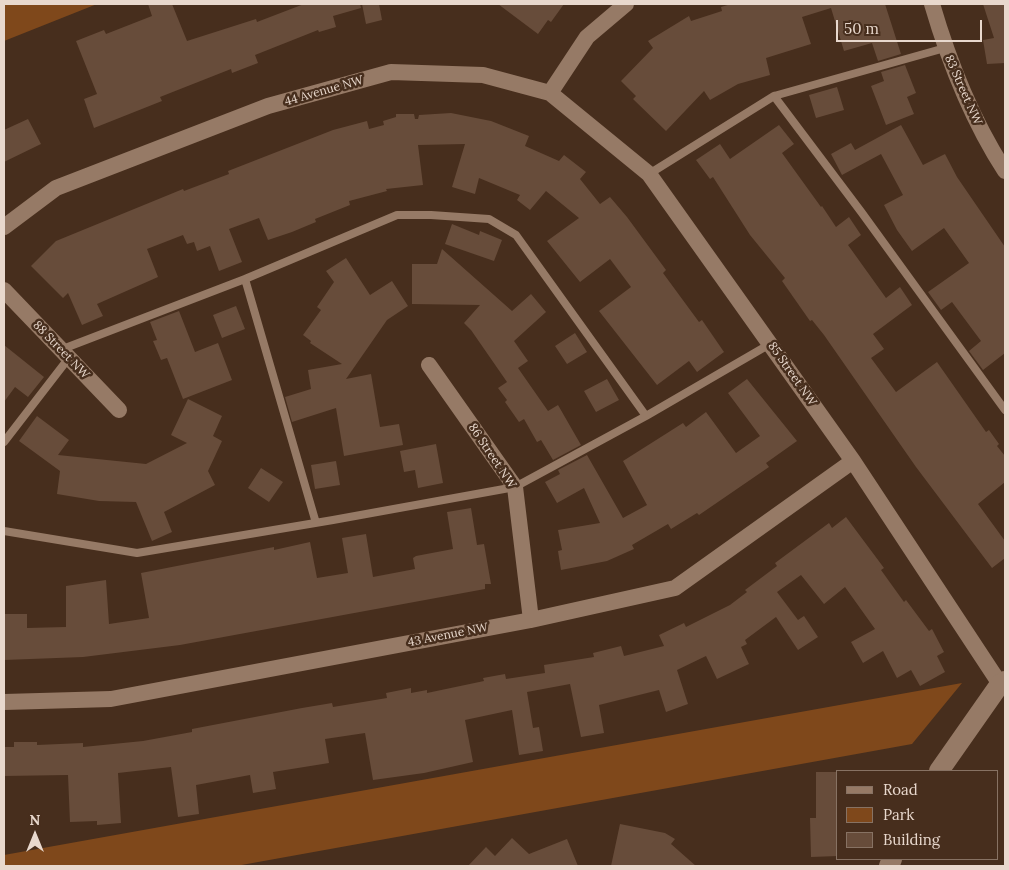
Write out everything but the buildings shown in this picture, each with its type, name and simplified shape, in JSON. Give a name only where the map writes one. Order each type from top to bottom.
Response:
[{"type":"street","points":[[550,93],[588,37],[626,4]]},
{"type":"street","name":"83 Street NW","points":[[932,4],[944,48],[988,144],[1005,171]]},
{"type":"street","name":"44 Avenue NW","points":[[4,227],[56,188],[268,106],[391,72],[483,75],[550,93]]},
{"type":"street","name":"85 Street NW","points":[[550,93],[649,174],[853,461],[1003,683]]},
{"type":"street","name":"88 Street NW","points":[[4,290],[64,355],[119,410]]},
{"type":"street","name":"86 Street NW","points":[[429,365],[515,487],[531,620]]},
{"type":"street","name":"43 Avenue NW","points":[[4,702],[111,699],[531,620],[675,588],[853,461]]},
{"type":"street","points":[[940,770],[1003,683]]},
{"type":"lane","points":[[649,174],[774,96],[944,48]]},
{"type":"lane","points":[[774,96],[868,220],[1005,410]]},
{"type":"lane","points":[[4,442],[64,355],[398,216],[432,215],[489,219],[516,235],[646,416]]},
{"type":"lane","points":[[245,279],[316,523]]},
{"type":"lane","points":[[4,531],[137,553],[515,487],[646,416],[770,344]]},
{"type":"green space","points":[[4,4],[97,4],[4,41]]},
{"type":"green space","points":[[962,683],[912,744],[236,866],[4,866],[4,855]]}]
